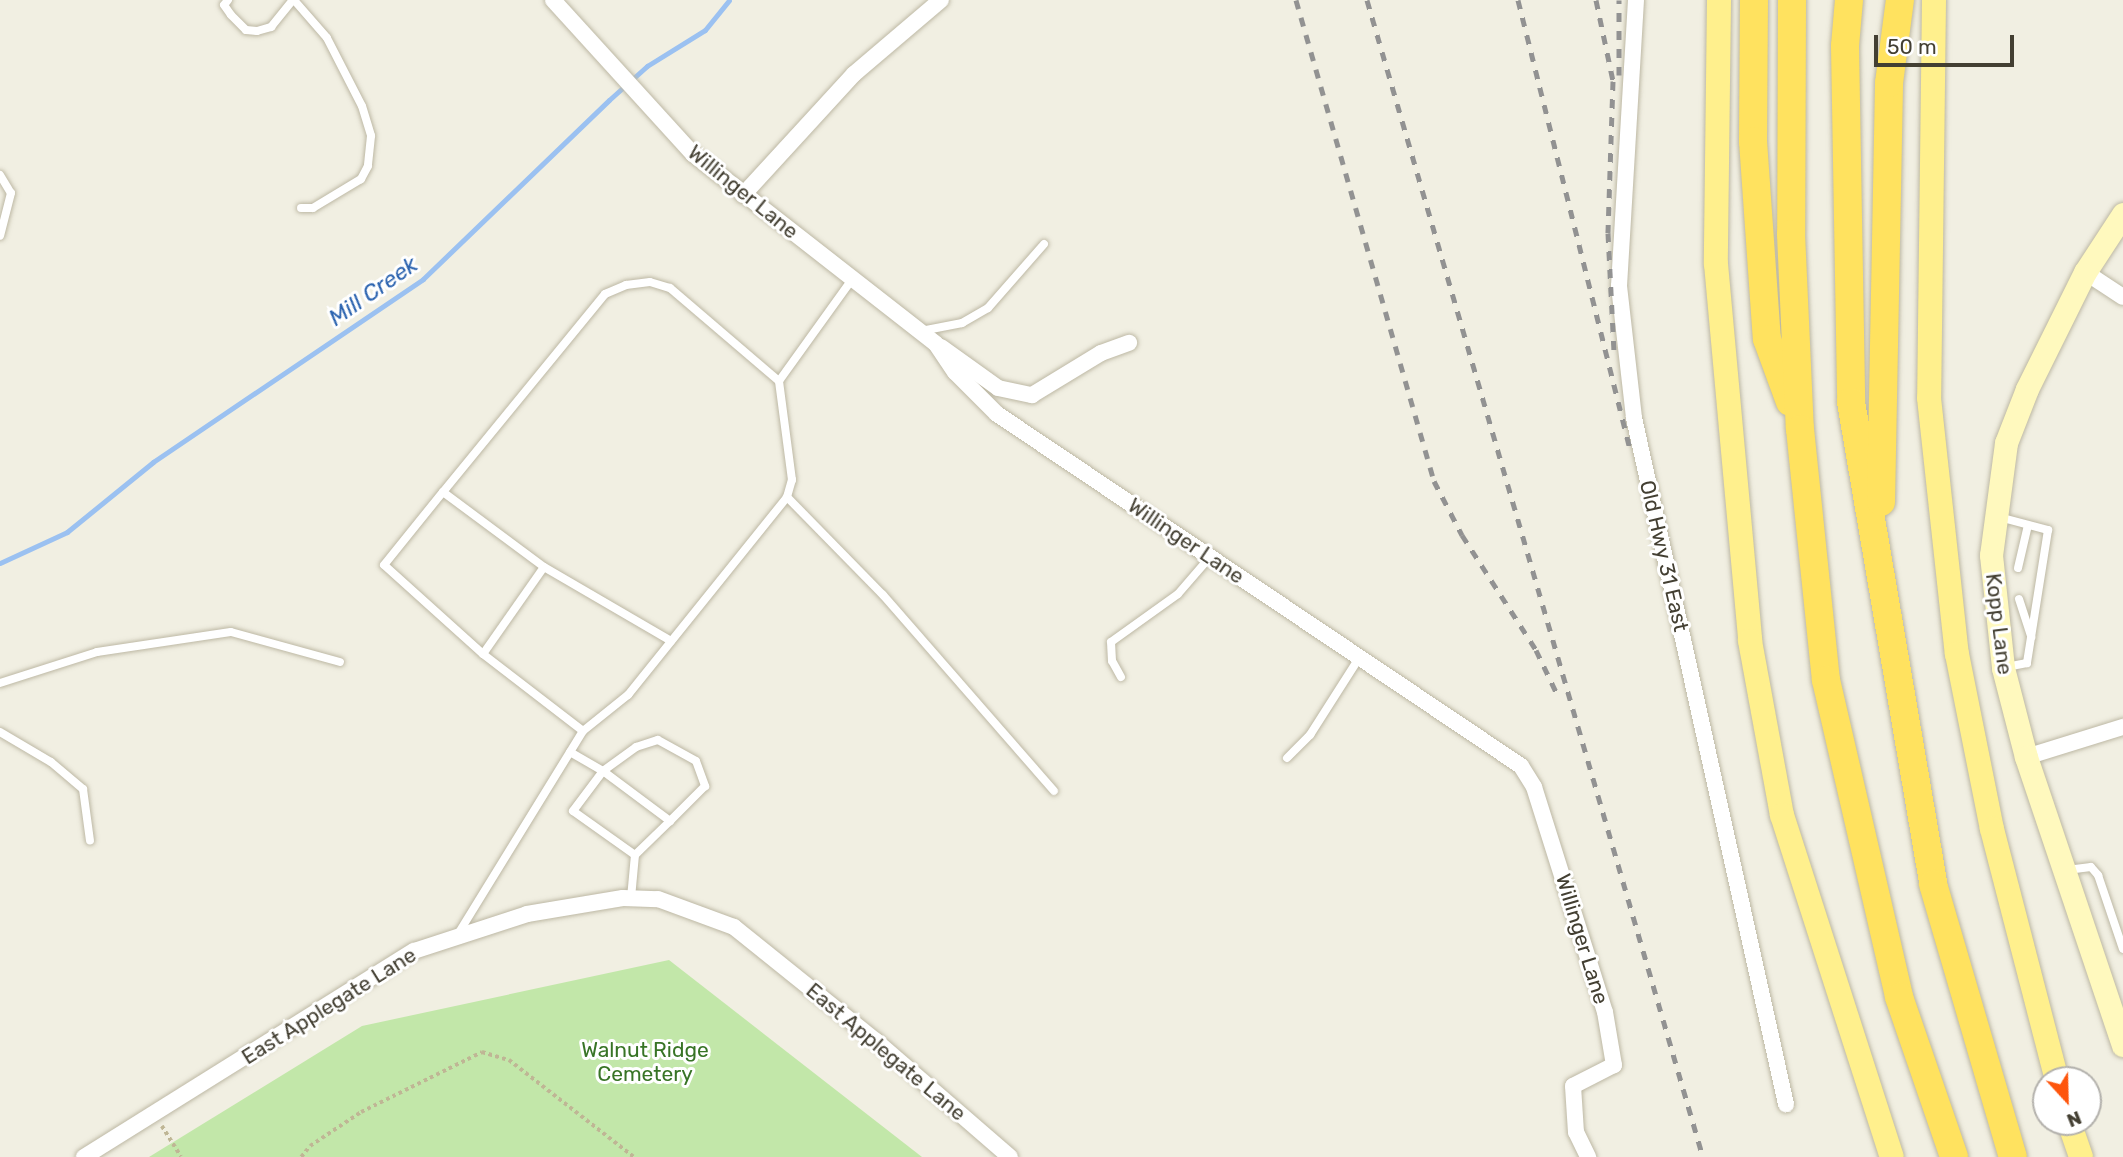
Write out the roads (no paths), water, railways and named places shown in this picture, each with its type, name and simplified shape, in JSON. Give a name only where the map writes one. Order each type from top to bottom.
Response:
[{"type":"highway","points":[[1754,0],[1753,141],[1767,339],[1800,429]]},
{"type":"highway","points":[[1792,0],[1791,234],[1800,429],[1826,680],[1899,997],[1954,1157]]},
{"type":"highway","points":[[1849,0],[1845,60],[1851,402],[1933,884],[2013,1157]]},
{"type":"highway","points":[[1880,575],[1889,83],[1900,0]]},
{"type":"main road","points":[[1719,0],[1716,264],[1750,641],[1782,815],[1892,1157]]},
{"type":"main road","points":[[1934,0],[1928,398],[1954,627],[1992,829],[2053,1066]]},
{"type":"main road","points":[[2074,1136],[2081,1157]]},
{"type":"street","name":"Willinger Lane","points":[[553,0],[693,154],[921,331],[936,344],[955,372],[997,414],[1521,766],[1534,787],[1605,1012],[1614,1065],[1573,1086],[1576,1132],[1588,1157]]},
{"type":"street","points":[[743,195],[855,74],[941,0]]},
{"type":"street","name":"Old Hwy 31 East","points":[[1636,0],[1619,286],[1634,418],[1786,1104]]},
{"type":"street","name":"Kopp Lane","points":[[2123,214],[2085,272],[2014,422],[1994,516],[1991,555],[2003,668],[2026,757],[2112,1000],[2123,1045]]},
{"type":"street","points":[[2085,272],[2123,297]]},
{"type":"street","points":[[936,344],[998,388],[1032,395],[1101,353],[1129,343]]},
{"type":"street","points":[[2026,757],[2123,727]]},
{"type":"street","name":"East Applegate Lane","points":[[84,1157],[155,1116],[414,951],[458,934],[527,914],[631,898],[658,899],[734,927],[876,1041],[1010,1157]]},
{"type":"lane","points":[[228,0],[224,5],[231,15],[246,30],[257,32],[271,27],[293,0],[327,38],[362,106],[371,136],[369,166],[361,180],[313,208],[301,208]]},
{"type":"lane","points":[[0,175],[11,193],[0,236]]},
{"type":"lane","points":[[921,331],[962,323],[988,308],[1044,244]]},
{"type":"lane","points":[[779,381],[853,278]]},
{"type":"lane","points":[[458,934],[583,730],[628,695],[787,497],[792,480],[779,381],[670,288],[650,282],[626,285],[605,294],[384,565],[484,654],[583,730]]},
{"type":"lane","points":[[443,492],[544,567],[671,641]]},
{"type":"lane","points":[[787,497],[883,595],[1054,791]]},
{"type":"lane","points":[[1994,516],[2048,530],[2039,564],[2032,640],[2027,663],[2003,668]]},
{"type":"lane","points":[[2018,568],[2028,525]]},
{"type":"lane","points":[[1121,677],[1112,661],[1111,642],[1178,594],[1210,557]]},
{"type":"lane","points":[[484,654],[544,567]]},
{"type":"lane","points":[[2019,599],[2032,640]]},
{"type":"lane","points":[[0,682],[97,652],[231,632],[340,662]]},
{"type":"lane","points":[[1287,758],[1310,735],[1359,658]]},
{"type":"lane","points":[[0,732],[51,762],[83,789],[90,841]]},
{"type":"lane","points":[[631,898],[635,855],[705,786],[696,761],[658,740],[636,747],[603,771],[573,811],[635,855]]},
{"type":"lane","points":[[570,752],[603,771],[670,821]]},
{"type":"lane","points":[[2064,870],[2091,867],[2098,875],[2123,948]]},
{"type":"waterway","name":"Mill Creek","points":[[0,563],[67,532],[153,462],[423,279],[609,100],[647,66],[705,30],[729,0]]},
{"type":"railway","points":[[1296,0],[1434,481],[1462,535],[1536,650],[1559,698]]},
{"type":"railway","points":[[1367,0],[1703,1157]]},
{"type":"railway","points":[[1518,0],[1631,452]]},
{"type":"railway","points":[[1596,0],[1613,81],[1608,233],[1614,353]]},
{"type":"railway","points":[[1619,0],[1619,75]]},
{"type":"park label","name":"Walnut Ridge Cemetery","points":[[645,1062]]}]
